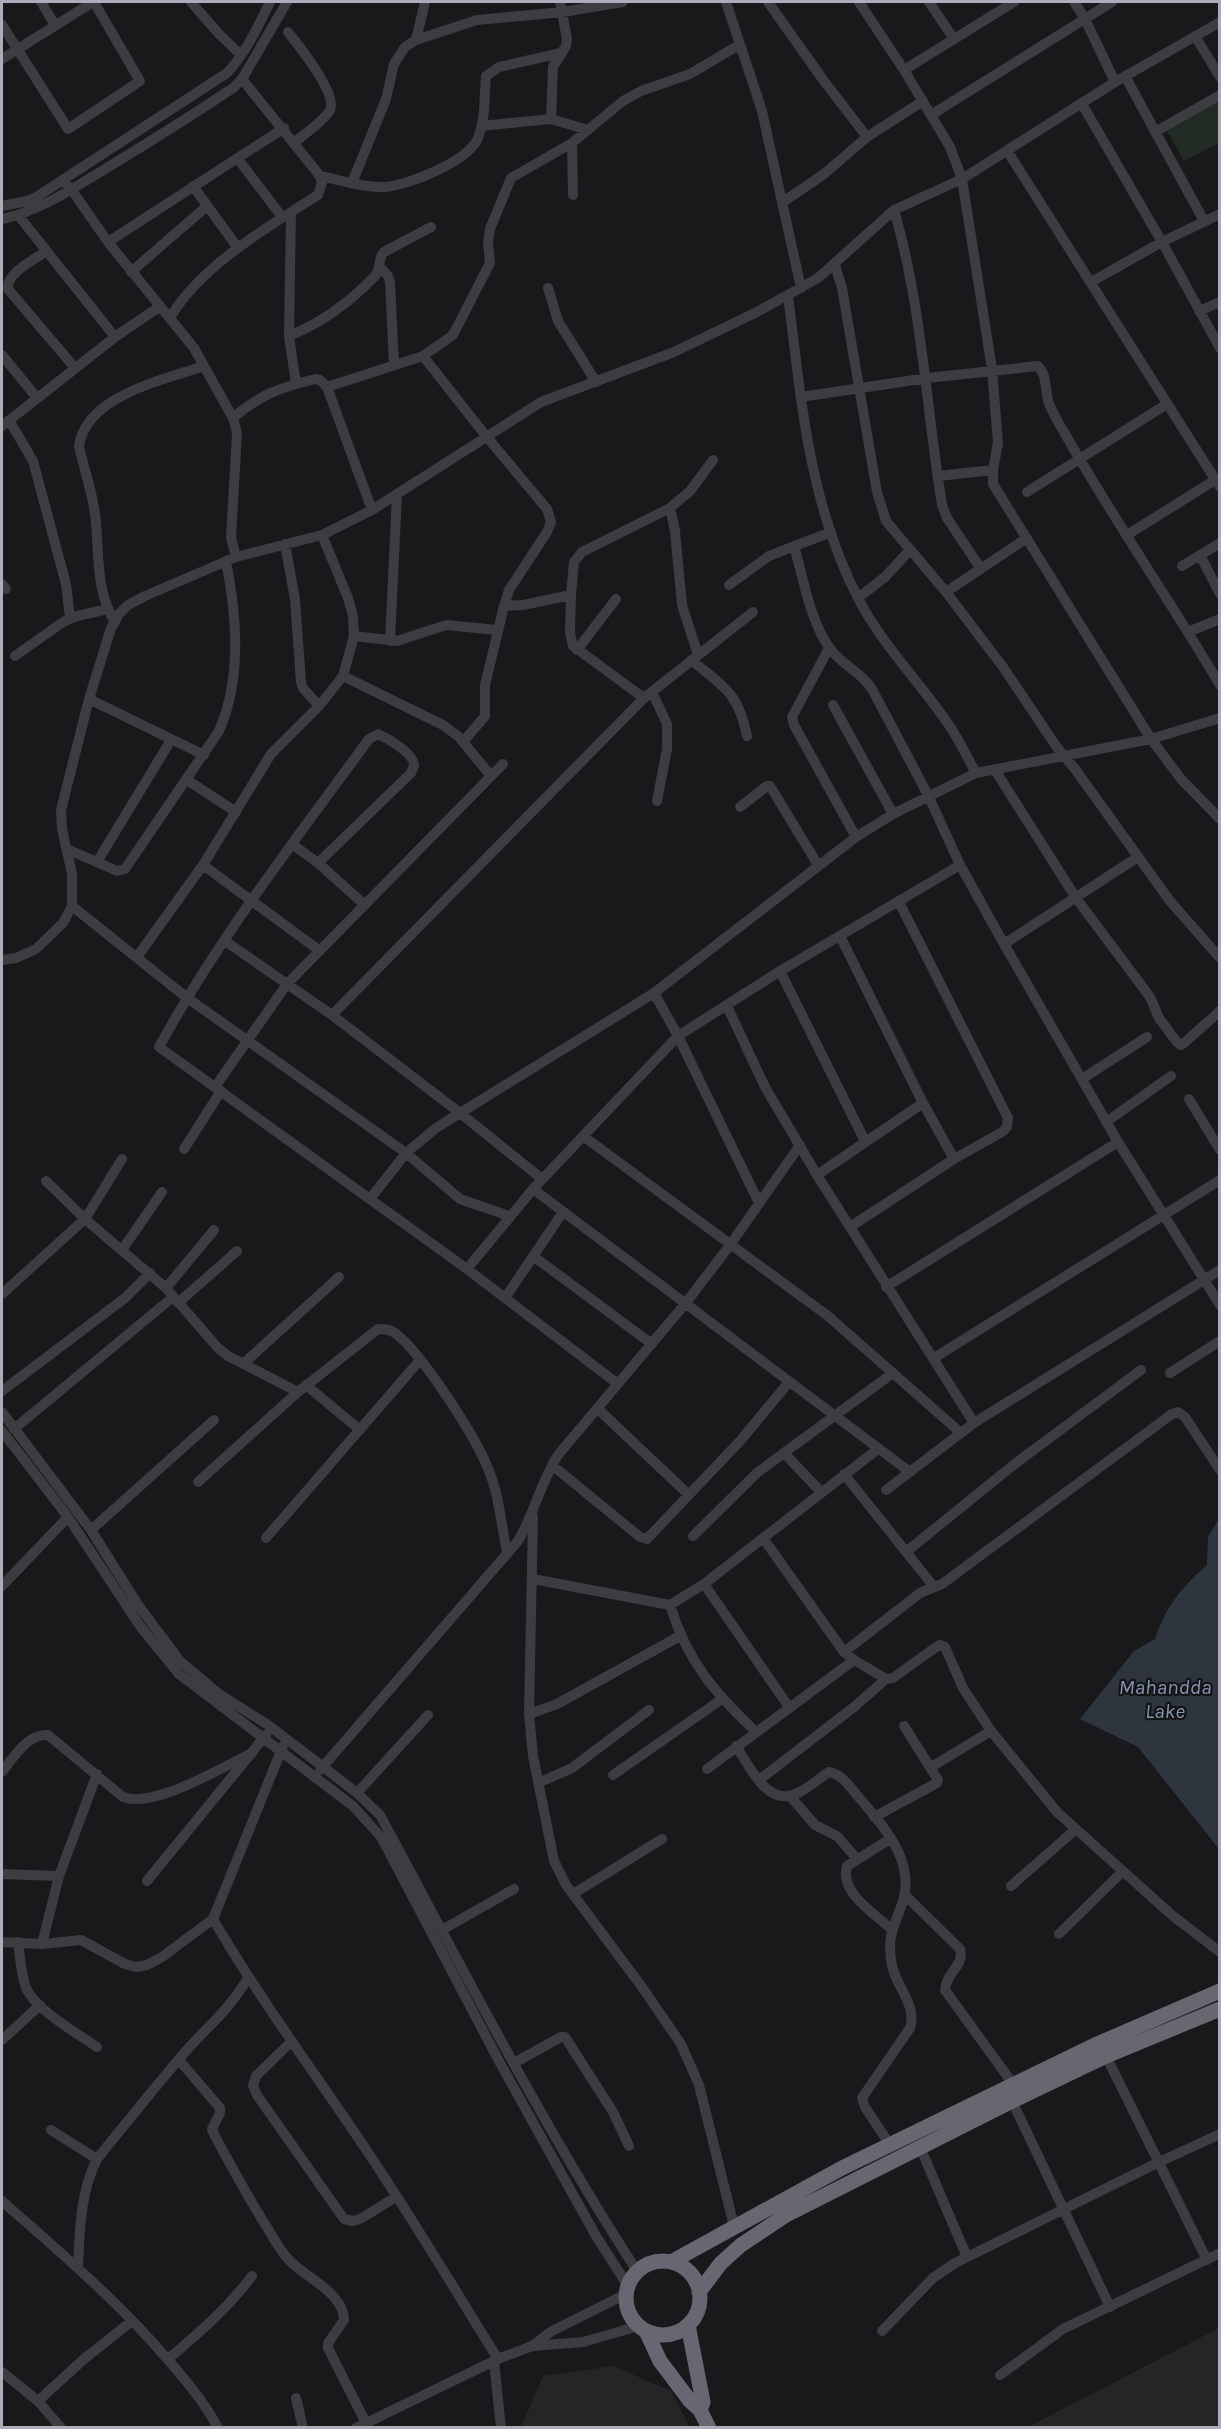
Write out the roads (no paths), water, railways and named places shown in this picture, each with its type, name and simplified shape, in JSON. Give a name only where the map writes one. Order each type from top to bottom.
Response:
[{"type":"highway","points":[[671,2262],[734,2226],[1013,2084],[1095,2045],[1220,1991]]},
{"type":"highway","points":[[699,2292],[721,2263],[741,2245],[770,2225],[1011,2101],[1106,2056],[1220,2009]]},
{"type":"highway","points":[[642,2329],[663,2335],[680,2330],[688,2325],[698,2310],[699,2292],[693,2276],[679,2265],[671,2262],[653,2262],[637,2271],[627,2290],[628,2312],[642,2329],[668,2373],[694,2406],[700,2410],[709,2427]]},
{"type":"highway","points":[[688,2325],[703,2402],[700,2410]]},
{"type":"street","points":[[41,2],[55,25]]},
{"type":"street","points":[[2,25],[17,49],[68,129],[140,81],[94,2],[55,25],[17,49],[2,58]]},
{"type":"street","points":[[191,2],[241,55]]},
{"type":"street","points":[[2,206],[27,201],[227,73],[241,55],[270,2]]},
{"type":"street","points":[[2,219],[18,215],[71,189],[157,138],[242,79],[287,2]]},
{"type":"street","points":[[416,40],[425,2]]},
{"type":"street","points":[[352,183],[386,99],[394,64],[405,47],[448,27],[477,20],[562,7],[624,2]]},
{"type":"street","points":[[726,2],[762,111],[801,288]]},
{"type":"street","points":[[768,2],[867,137]]},
{"type":"street","points":[[859,2],[904,70],[950,147],[962,179],[992,369],[998,443],[993,484],[1151,739],[1181,779],[1220,819]]},
{"type":"street","points":[[929,2],[954,39]]},
{"type":"street","points":[[904,70],[1012,2]]},
{"type":"street","points":[[1074,2],[1155,132],[1204,221]]},
{"type":"street","points":[[931,115],[1084,17],[1112,2]]},
{"type":"street","points":[[551,118],[553,67],[567,39],[562,7]]},
{"type":"street","points":[[2,960],[16,958],[36,949],[63,923],[72,906],[72,874],[61,810],[89,699],[115,622],[128,605],[231,559],[322,535],[372,510],[541,402],[674,352],[788,295],[835,265],[894,210],[962,179],[1120,79],[1220,22]]},
{"type":"street","points":[[288,32],[324,84],[331,103],[329,111],[294,142]]},
{"type":"street","points":[[1195,36],[1220,77]]},
{"type":"street","points":[[327,387],[423,356],[453,335],[490,263],[489,229],[507,182],[516,174],[572,143],[640,91],[690,74],[739,45]]},
{"type":"street","points":[[320,176],[384,187],[415,179],[452,162],[466,152],[477,139],[481,126],[486,76],[499,67],[561,53]]},
{"type":"street","points":[[170,318],[187,293],[238,248],[318,195],[321,189],[320,176],[284,128],[242,79]]},
{"type":"street","points":[[1155,132],[1220,95]]},
{"type":"street","points":[[783,202],[824,174],[867,137],[923,101]]},
{"type":"street","points":[[1082,104],[1220,348]]},
{"type":"street","points":[[481,126],[551,118],[588,130]]},
{"type":"street","points":[[108,242],[284,128]]},
{"type":"street","points":[[572,143],[573,195]]},
{"type":"street","points":[[1008,152],[1217,483],[1127,535]]},
{"type":"street","points":[[238,159],[287,215],[289,336],[296,384]]},
{"type":"street","points":[[62,180],[71,189],[131,272],[194,348],[233,418],[237,433],[231,538],[236,623],[233,688],[228,710],[219,732],[125,869],[117,871],[67,849]]},
{"type":"street","points":[[193,186],[238,248]]},
{"type":"street","points":[[131,272],[207,206]]},
{"type":"street","points":[[894,210],[906,261],[927,378],[942,505],[947,518],[981,569]]},
{"type":"street","points":[[1091,282],[1162,242],[1220,214]]},
{"type":"street","points":[[18,215],[45,252],[115,337]]},
{"type":"street","points":[[289,336],[326,318],[375,277],[384,252],[431,226]]},
{"type":"street","points":[[45,252],[12,276],[8,281],[8,289],[75,368]]},
{"type":"street","points":[[835,265],[842,288],[877,492],[886,521],[946,592],[1003,667],[1170,900],[1220,958]]},
{"type":"street","points":[[380,267],[390,282],[394,365]]},
{"type":"street","points":[[548,288],[558,321],[596,382]]},
{"type":"street","points":[[788,295],[811,469],[831,532],[858,598],[876,630],[950,726],[976,773]]},
{"type":"street","points":[[1199,311],[1220,302]]},
{"type":"street","points":[[70,618],[66,584],[33,461],[5,423],[115,337],[159,307]]},
{"type":"street","points":[[2,355],[37,398]]},
{"type":"street","points":[[423,356],[534,492],[550,516],[551,522],[547,532],[509,590],[497,630],[485,685],[486,716],[463,742]]},
{"type":"street","points":[[801,397],[992,369],[1032,365],[1042,370],[1048,400],[1054,414],[1220,685]]},
{"type":"street","points":[[115,622],[108,609],[98,569],[96,514],[78,446],[80,440],[94,415],[125,393],[204,366]]},
{"type":"street","points":[[233,418],[258,398],[296,384],[315,379],[320,380],[327,387],[372,510]]},
{"type":"street","points":[[1026,492],[1167,404]]},
{"type":"street","points":[[657,801],[667,749],[667,724],[648,695],[577,650],[571,640],[574,562],[577,556],[670,508],[690,491],[713,460]]},
{"type":"street","points":[[938,476],[993,470]]},
{"type":"street","points":[[390,641],[396,494]]},
{"type":"street","points":[[670,508],[675,531],[682,605],[695,657],[731,693],[742,713],[747,736]]},
{"type":"street","points":[[729,585],[769,556],[831,532]]},
{"type":"street","points":[[137,957],[203,865],[271,754],[319,706],[343,676],[354,636],[353,616],[322,535]]},
{"type":"street","points":[[946,592],[1027,538]]},
{"type":"street","points":[[1182,566],[1220,543]]},
{"type":"street","points":[[285,544],[295,599],[301,682],[303,688],[319,706]]},
{"type":"street","points":[[794,546],[816,623],[829,648],[867,681],[928,795],[960,865],[1004,944],[1106,1122],[1220,1305]]},
{"type":"street","points":[[858,598],[885,577],[910,550]]},
{"type":"street","points":[[1200,555],[1220,594]]},
{"type":"street","points":[[504,606],[523,605],[571,595]]},
{"type":"street","points":[[577,650],[616,598]]},
{"type":"street","points":[[15,656],[70,618],[108,609]]},
{"type":"street","points":[[332,1015],[648,695],[753,612]]},
{"type":"street","points":[[1188,632],[1220,619]]},
{"type":"street","points":[[354,636],[390,641],[446,625],[497,630]]},
{"type":"street","points":[[829,648],[792,717],[794,725],[856,837]]},
{"type":"street","points":[[343,676],[429,716],[452,731],[491,776]]},
{"type":"street","points":[[89,699],[204,754]]},
{"type":"street","points":[[833,705],[893,814]]},
{"type":"street","points":[[370,1199],[406,1153],[423,1138],[654,993],[818,865],[893,814],[976,773],[1151,739],[1220,718]]},
{"type":"street","points":[[318,863],[411,773],[414,766],[412,758],[384,737],[374,735],[292,844],[186,997],[159,1047],[467,1269],[618,1384]]},
{"type":"street","points":[[97,862],[171,740]]},
{"type":"street","points":[[184,1149],[247,1040],[286,984],[503,764]]},
{"type":"street","points":[[995,770],[1076,898],[1150,997],[1159,1018],[1178,1044],[1184,1043],[1220,1011]]},
{"type":"street","points":[[187,780],[236,812]]},
{"type":"street","points":[[740,807],[770,786],[818,865]]},
{"type":"street","points":[[292,844],[318,863],[365,905]]},
{"type":"street","points":[[1004,944],[1138,857]]},
{"type":"street","points":[[203,865],[320,951]]},
{"type":"street","points":[[467,1269],[542,1179],[678,1036],[780,971],[960,865]]},
{"type":"street","points":[[850,1227],[1007,1127],[1008,1118],[899,902]]},
{"type":"street","points":[[72,906],[186,997],[406,1153],[460,1199],[509,1216]]},
{"type":"street","points":[[840,936],[923,1103],[954,1159]]},
{"type":"street","points":[[225,941],[332,1015],[542,1179]]},
{"type":"street","points":[[780,971],[866,1141]]},
{"type":"street","points":[[654,993],[678,1036],[759,1203]]},
{"type":"street","points":[[727,1006],[765,1087],[817,1175],[974,1423]]},
{"type":"street","points":[[1082,1079],[1147,1037]]},
{"type":"street","points":[[1106,1122],[1171,1076]]},
{"type":"street","points":[[1189,1099],[1220,1150]]},
{"type":"street","points":[[817,1175],[923,1103]]},
{"type":"street","points":[[583,1136],[828,1317],[961,1433]]},
{"type":"street","points":[[886,1287],[1118,1142]]},
{"type":"street","points":[[315,1777],[322,1766],[518,1541],[533,1514],[552,1465],[685,1304],[730,1245],[800,1145]]},
{"type":"street","points":[[2,1294],[85,1219],[122,1159]]},
{"type":"street","points":[[934,1358],[1220,1180]]},
{"type":"street","points":[[46,1181],[85,1219],[166,1288],[218,1348],[243,1364],[302,1389],[360,1430]]},
{"type":"street","points":[[533,1189],[910,1472]]},
{"type":"street","points":[[122,1250],[162,1192]]},
{"type":"street","points":[[505,1298],[563,1212]]},
{"type":"street","points":[[166,1288],[214,1230]]},
{"type":"street","points":[[14,1429],[237,1251]]},
{"type":"street","points":[[533,1256],[651,1344]]},
{"type":"street","points":[[886,1490],[974,1423],[1220,1270]]},
{"type":"street","points":[[2,1391],[125,1298],[150,1273]]},
{"type":"street","points":[[243,1364],[339,1277]]},
{"type":"street","points":[[198,1482],[302,1389],[378,1329],[387,1329],[395,1333],[420,1360],[464,1424],[487,1466],[494,1484],[507,1552]]},
{"type":"street","points":[[1170,1373],[1220,1341]]},
{"type":"street","points":[[266,1538],[420,1360]]},
{"type":"street","points":[[906,1552],[1016,1463],[1140,1370]]},
{"type":"street","points":[[693,1536],[748,1480],[892,1373]]},
{"type":"street","points":[[552,1465],[644,1539],[650,1537],[741,1440],[789,1382]]},
{"type":"street","points":[[597,1408],[689,1495]]},
{"type":"street","points":[[2,1412],[90,1530],[138,1605],[180,1661],[219,1694],[272,1728],[322,1766],[357,1793],[380,1815],[514,2063],[637,2271]]},
{"type":"street","points":[[844,1652],[920,1593],[942,1584],[1172,1413],[1178,1412],[1185,1417],[1220,1470]]},
{"type":"street","points":[[90,1530],[214,1420]]},
{"type":"street","points":[[2,1431],[68,1517],[140,1626],[165,1658],[196,1688],[353,1806],[381,1837],[500,2063],[627,2290],[552,2331],[532,2346],[496,2360],[361,2425],[328,2348],[328,2343],[344,2320],[340,2304],[322,2286],[291,2262],[280,2248],[215,2136],[212,2129],[220,2108],[180,2060]]},
{"type":"street","points":[[533,1579],[670,1605],[704,1584],[878,1449]]},
{"type":"street","points":[[784,1453],[821,1492]]},
{"type":"street","points":[[844,1474],[934,1587]]},
{"type":"street","points":[[533,1514],[529,1714],[538,1783],[555,1861],[560,1874],[573,1894],[642,1987],[681,2044],[691,2063],[699,2085],[734,2226]]},
{"type":"street","points":[[2,1586],[68,1517]]},
{"type":"street","points":[[763,1538],[844,1652],[886,1679]]},
{"type":"street","points":[[704,1584],[789,1707]]},
{"type":"street","points":[[670,1605],[680,1636],[722,1699],[755,1731]]},
{"type":"street","points":[[529,1714],[557,1704],[680,1636]]},
{"type":"street","points":[[759,1780],[854,1707],[886,1679],[893,1678],[936,1647],[945,1647],[963,1688],[991,1731],[1057,1812],[1173,1916],[1220,1952]]},
{"type":"street","points":[[707,1768],[854,1660]]},
{"type":"street","points":[[613,1775],[722,1699]]},
{"type":"street","points":[[538,1783],[572,1768],[649,1710]]},
{"type":"street","points":[[357,1793],[428,1715]]},
{"type":"street","points":[[874,1817],[937,1783],[937,1777],[904,1726]]},
{"type":"street","points":[[147,1881],[272,1728]]},
{"type":"street","points":[[931,1767],[991,1731]]},
{"type":"street","points":[[2,1772],[30,1740],[44,1734],[52,1737],[123,1797],[130,1800],[171,1791],[252,1753]]},
{"type":"street","points":[[2,1942],[42,1944],[81,1940],[125,1964],[136,1967],[147,1965],[213,1919],[279,1750],[288,1740]]},
{"type":"street","points":[[735,1746],[759,1780],[775,1794],[790,1796],[829,1772],[839,1775],[874,1817],[904,1864],[904,1894],[891,1929],[891,1963],[911,2010],[912,2020],[910,2028],[862,2098],[865,2107],[890,2145]]},
{"type":"street","points":[[42,1944],[58,1876],[97,1774]]},
{"type":"street","points":[[790,1796],[815,1825],[837,1836],[857,1859]]},
{"type":"street","points":[[1011,1886],[1076,1829]]},
{"type":"street","points":[[573,1894],[662,1839]]},
{"type":"street","points":[[890,1839],[857,1859],[845,1870],[853,1894],[891,1929]]},
{"type":"street","points":[[1059,1934],[1123,1871]]},
{"type":"street","points":[[2,1874],[58,1876]]},
{"type":"street","points":[[442,1930],[514,1889]]},
{"type":"street","points":[[904,1894],[960,1949],[962,1956],[960,1963],[949,1975],[945,1990],[1013,2084]]},
{"type":"street","points":[[213,1919],[248,1978],[396,2197],[496,2360],[498,2426]]},
{"type":"street","points":[[18,1942],[25,1986],[30,1995],[97,2047]]},
{"type":"street","points":[[78,2266],[82,2201],[90,2173],[97,2159],[180,2060],[222,2015],[237,1997],[248,1978]]},
{"type":"street","points":[[2,2040],[40,2005]]},
{"type":"street","points":[[514,2063],[561,2037],[566,2037],[613,2112],[630,2146]]},
{"type":"street","points":[[292,2042],[256,2076],[253,2086],[257,2095],[344,2219],[353,2222],[396,2197]]},
{"type":"street","points":[[1106,2056],[1207,2260]]},
{"type":"street","points":[[1011,2101],[1110,2307]]},
{"type":"street","points":[[51,2130],[97,2159]]},
{"type":"street","points":[[882,2331],[933,2278],[967,2257],[1220,2134]]},
{"type":"street","points":[[920,2147],[967,2257]]},
{"type":"street","points":[[2,2201],[78,2266],[132,2320],[168,2359],[209,2410],[218,2427]]},
{"type":"street","points":[[1000,2375],[1063,2329],[1220,2253]]},
{"type":"street","points":[[168,2359],[220,2314],[252,2276]]},
{"type":"street","points":[[38,2401],[132,2320]]},
{"type":"street","points":[[532,2346],[583,2342],[642,2329]]},
{"type":"street","points":[[2,2372],[38,2401],[61,2427]]},
{"type":"street","points":[[296,2398],[303,2427]]},
{"type":"water","name":"Mahandda Lake","points":[[1219,1519],[1219,1849],[1138,1747],[1080,1719],[1134,1651],[1155,1639],[1175,1598],[1207,1565],[1208,1537]]}]
